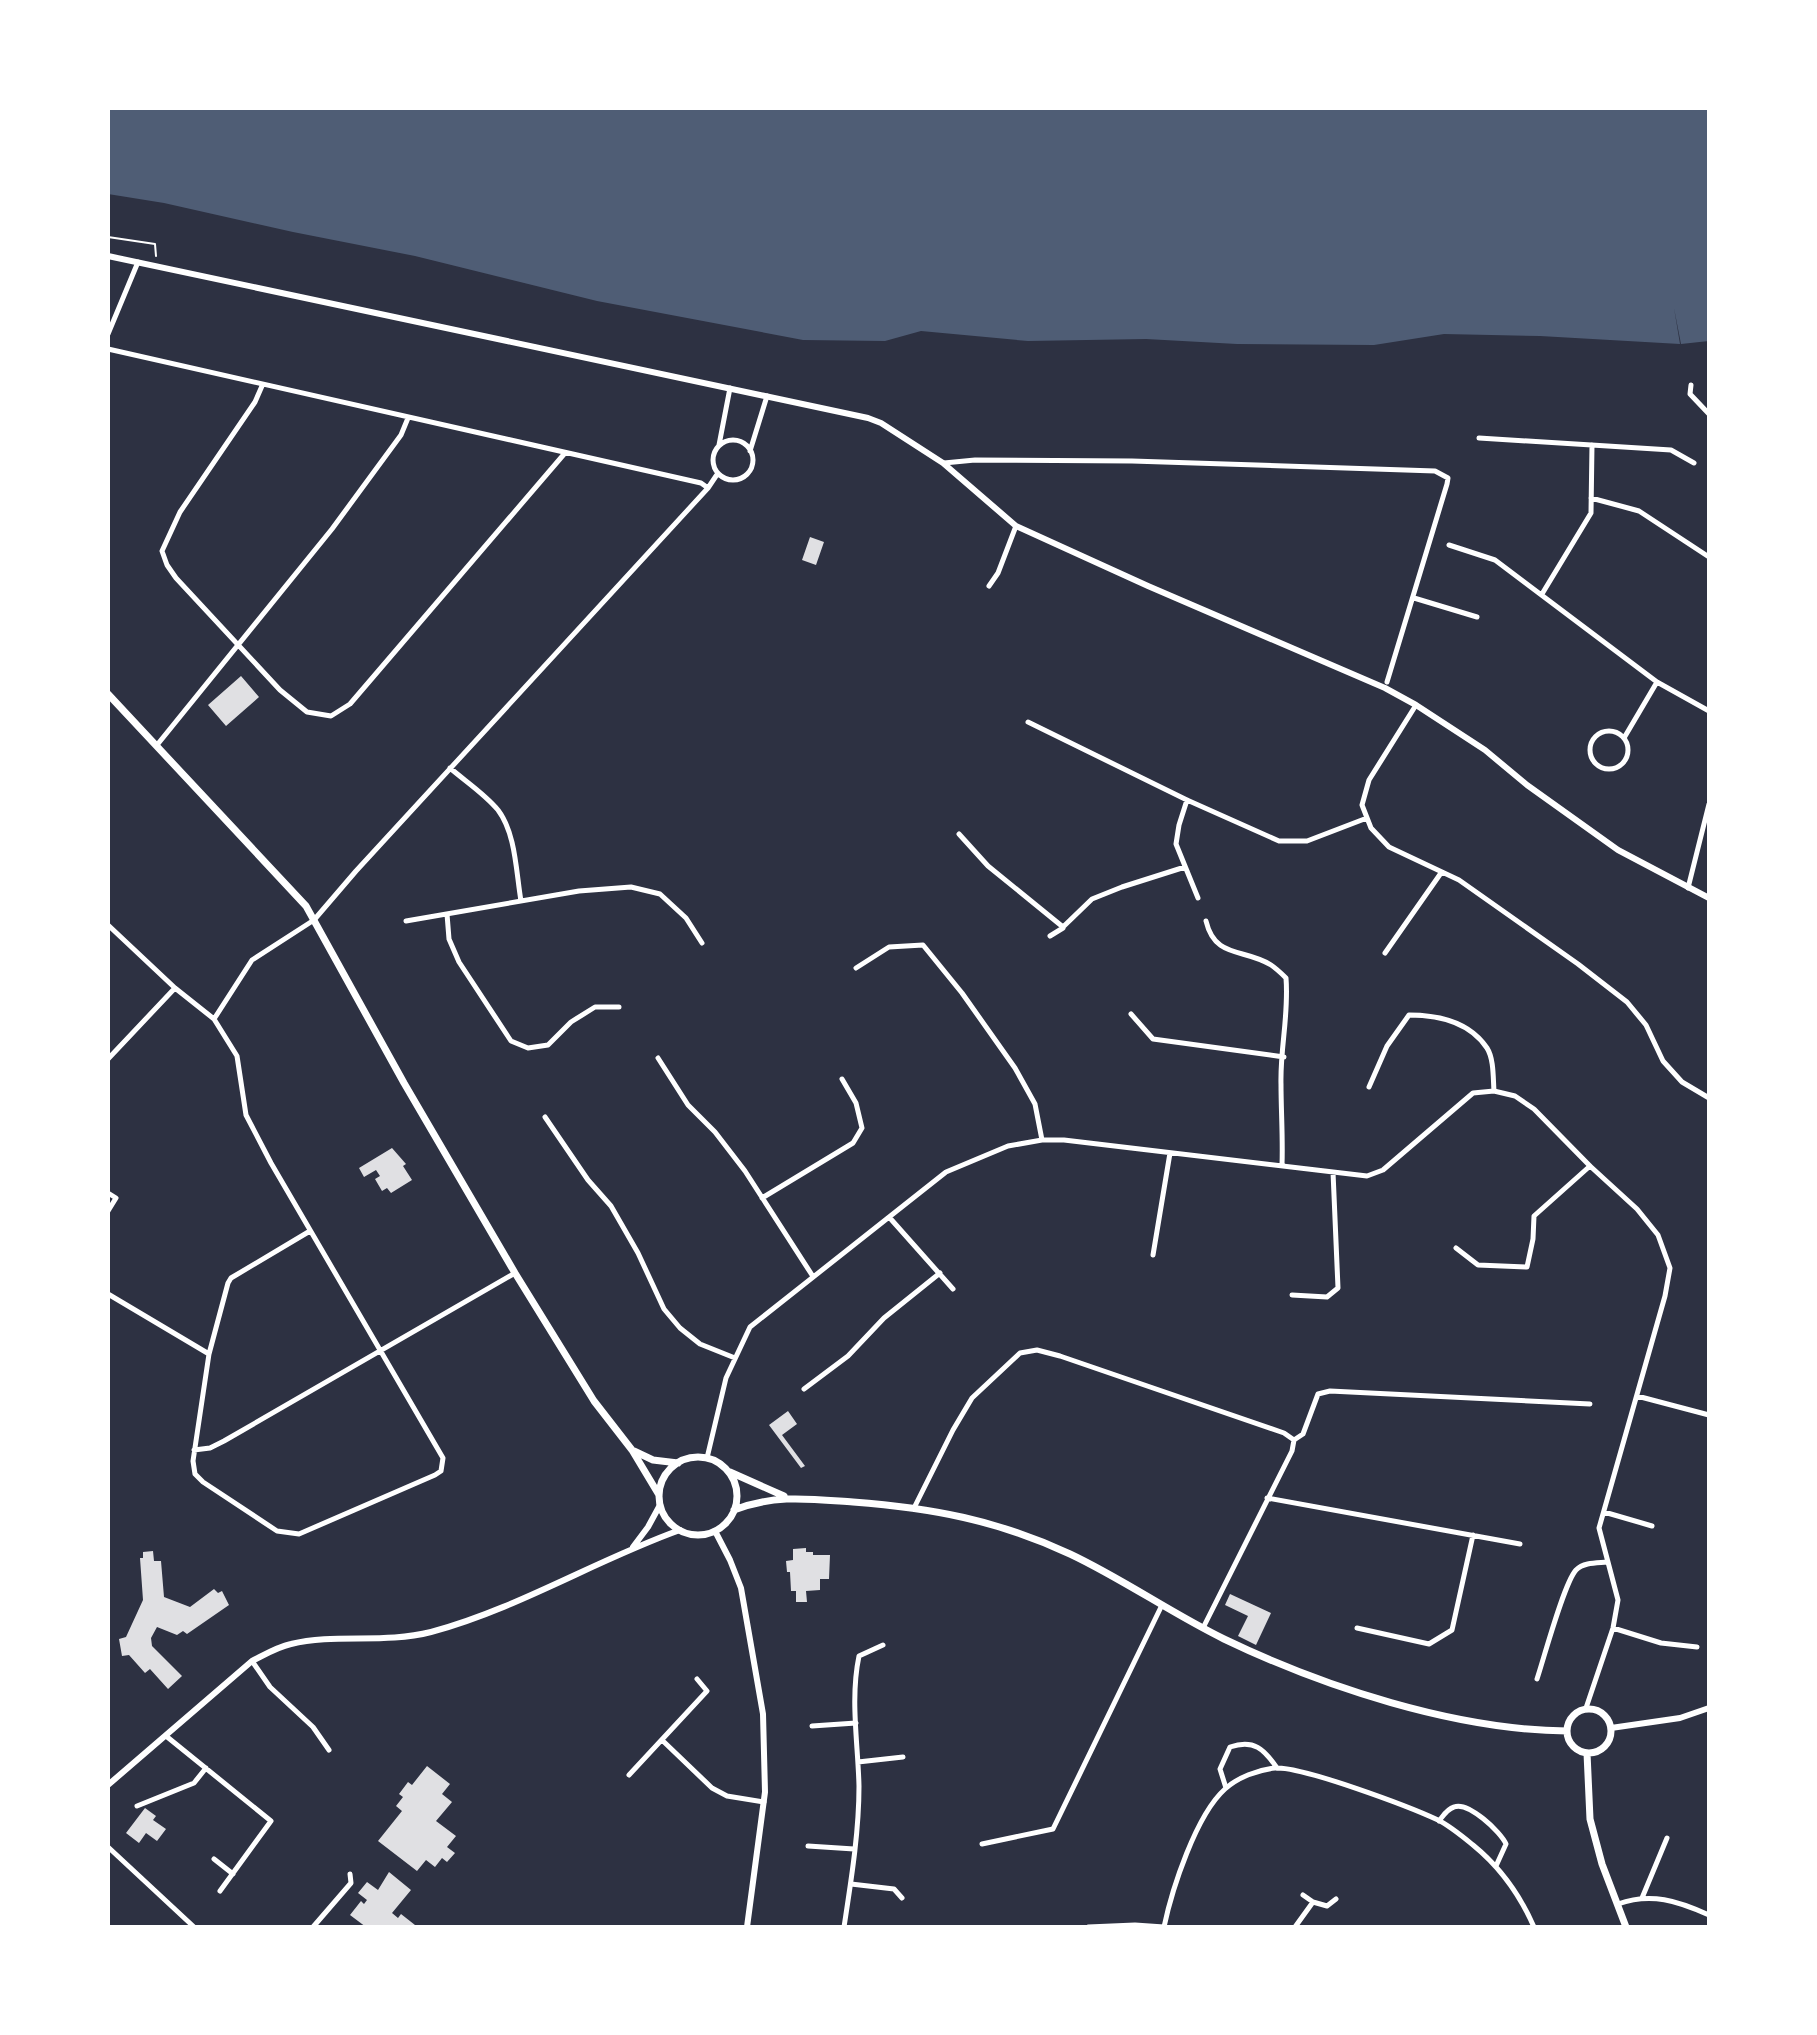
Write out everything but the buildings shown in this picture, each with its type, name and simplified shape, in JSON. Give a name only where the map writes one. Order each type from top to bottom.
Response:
[{"type":"main road","points":[[108,694],[299,897],[515,1273],[594,1401],[632,1450],[659,1495]]},
{"type":"main road","points":[[632,1450],[653,1460],[678,1463]]},
{"type":"main road","points":[[727,1470],[737,1493],[734,1510],[725,1524],[704,1535],[680,1530],[670,1523],[660,1505],[659,1495],[665,1476],[678,1463],[694,1457],[707,1458],[786,1497]]},
{"type":"main road","points":[[734,1510],[786,1497],[915,1506],[990,1522],[1083,1561],[1223,1639],[1315,1677],[1471,1722],[1525,1731],[1567,1731]]},
{"type":"main road","points":[[1586,1708],[1600,1711],[1611,1728],[1605,1746],[1587,1753],[1571,1743],[1567,1731],[1570,1719],[1586,1708]]},
{"type":"main road","points":[[1587,1753],[1590,1819],[1602,1864],[1626,1927]]},
{"type":"street","points":[[108,256],[428,326],[731,387],[881,423],[943,463],[1016,526],[1385,688],[1485,750],[1527,785],[1618,850],[1709,898]]},
{"type":"street","points":[[108,334],[138,261]]},
{"type":"street","points":[[108,349],[701,483],[708,488]]},
{"type":"street","points":[[1691,385],[1690,394],[1709,414]]},
{"type":"street","points":[[262,386],[255,402],[180,512],[162,551],[176,578],[280,690],[307,712],[331,716],[350,704],[565,453]]},
{"type":"street","points":[[719,446],[736,440],[750,451],[753,456],[751,469],[742,478],[729,480],[718,473],[713,457],[719,446],[731,387]]},
{"type":"street","points":[[750,451],[767,396]]},
{"type":"street","points":[[157,745],[332,529],[401,435],[408,418]]},
{"type":"street","points":[[1479,438],[1671,450],[1694,463]]},
{"type":"street","points":[[1542,594],[1591,513],[1592,445]]},
{"type":"street","points":[[943,463],[975,460],[1132,461],[1435,471],[1444,474],[1448,478],[1447,484],[1387,682]]},
{"type":"street","points":[[214,1019],[252,960],[314,920],[708,488],[718,473]]},
{"type":"street","points":[[1591,498],[1639,511],[1709,557]]},
{"type":"street","points":[[989,586],[998,573],[1016,526]]},
{"type":"street","points":[[1449,545],[1495,560],[1657,682],[1709,711]]},
{"type":"street","points":[[1414,598],[1477,617]]},
{"type":"street","points":[[1624,738],[1657,682]]},
{"type":"street","points":[[1416,705],[1369,780],[1362,805],[1371,828],[1389,847],[1459,880],[1627,1002],[1646,1025],[1663,1061],[1682,1082],[1709,1098]]},
{"type":"street","points":[[1028,722],[1279,841],[1307,841],[1367,818]]},
{"type":"street","points":[[1613,732],[1624,738],[1627,756],[1621,765],[1609,769],[1594,761],[1592,743],[1601,734],[1613,732]]},
{"type":"street","points":[[450,768],[497,809],[505,823],[511,837],[521,901]]},
{"type":"street","points":[[1187,800],[1176,844],[1198,898]]},
{"type":"street","points":[[1688,888],[1709,804]]},
{"type":"street","points":[[959,834],[988,866],[1063,927]]},
{"type":"street","points":[[1050,936],[1092,899],[1185,867]]},
{"type":"street","points":[[1385,953],[1441,873]]},
{"type":"street","points":[[406,921],[579,891],[631,887],[660,894],[686,918],[702,943]]},
{"type":"street","points":[[447,914],[449,939],[459,962],[511,1041],[528,1048],[548,1045],[571,1022],[595,1007],[619,1007]]},
{"type":"street","points":[[1206,921],[1209,936],[1219,947],[1270,964],[1286,978],[1289,1003],[1281,1082],[1284,1120],[1282,1165]]},
{"type":"street","points":[[108,925],[175,988],[214,1019],[237,1056],[246,1115],[443,1458],[441,1471],[299,1534],[289,1534],[277,1531],[203,1482],[195,1474],[194,1450],[209,1354],[231,1278],[310,1231]]},
{"type":"street","points":[[856,968],[889,947],[923,945],[962,993],[1015,1068],[1035,1104],[1042,1140]]},
{"type":"street","points":[[108,1059],[175,988]]},
{"type":"street","points":[[1131,1014],[1153,1039],[1284,1057]]},
{"type":"street","points":[[1369,1087],[1387,1046],[1409,1015],[1433,1015],[1456,1022],[1471,1031],[1488,1049],[1494,1091]]},
{"type":"street","points":[[658,1058],[688,1105],[715,1132],[762,1198],[812,1275]]},
{"type":"street","points":[[762,1198],[853,1143],[862,1128],[856,1103],[842,1079]]},
{"type":"street","points":[[707,1458],[726,1378],[750,1327],[946,1172],[1008,1146],[1064,1140],[1367,1176],[1383,1170],[1473,1093],[1494,1091],[1515,1096],[1534,1109],[1637,1209],[1658,1235],[1670,1268],[1599,1528],[1618,1600],[1613,1628],[1586,1708]]},
{"type":"street","points":[[545,1117],[588,1180],[611,1206],[638,1253],[664,1309],[680,1328],[700,1344],[735,1358]]},
{"type":"street","points":[[1153,1255],[1170,1153]]},
{"type":"street","points":[[1456,1248],[1478,1265],[1527,1267],[1534,1216],[1590,1166]]},
{"type":"street","points":[[1292,1295],[1327,1297],[1338,1288],[1333,1172]]},
{"type":"street","points":[[108,1193],[116,1198],[108,1211]]},
{"type":"street","points":[[889,1217],[953,1289]]},
{"type":"street","points":[[194,1450],[210,1448],[224,1441],[515,1273]]},
{"type":"street","points":[[804,1389],[848,1356],[884,1318],[940,1273]]},
{"type":"street","points":[[108,1294],[209,1354]]},
{"type":"street","points":[[915,1506],[972,1398],[1020,1353],[1029,1350],[1060,1356],[1127,1377],[1284,1433],[1294,1440]]},
{"type":"street","points":[[1203,1628],[1292,1451],[1294,1440],[1303,1434],[1318,1394],[1330,1391],[1590,1404]]},
{"type":"street","points":[[1637,1396],[1709,1415]]},
{"type":"street","points":[[1267,1498],[1520,1544]]},
{"type":"street","points":[[633,1547],[660,1505]]},
{"type":"street","points":[[1604,1512],[1652,1526]]},
{"type":"street","points":[[108,1785],[252,1661],[291,1643],[397,1639],[429,1632],[461,1622],[633,1547],[680,1530]]},
{"type":"street","points":[[715,1531],[741,1588],[763,1714],[764,1802],[747,1927]]},
{"type":"street","points":[[1357,1628],[1429,1644],[1452,1630],[1473,1535]]},
{"type":"street","points":[[1537,1679],[1567,1588],[1577,1570],[1590,1563],[1607,1562]]},
{"type":"street","points":[[982,1844],[1053,1829],[1162,1605]]},
{"type":"street","points":[[1613,1628],[1661,1643],[1697,1647]]},
{"type":"street","points":[[844,1927],[859,1788],[855,1678],[859,1656],[883,1645]]},
{"type":"street","points":[[252,1661],[270,1687],[313,1727],[329,1750]]},
{"type":"street","points":[[629,1775],[707,1691],[697,1679]]},
{"type":"street","points":[[1611,1728],[1680,1718],[1709,1708]]},
{"type":"street","points":[[812,1726],[856,1723]]},
{"type":"street","points":[[166,1736],[271,1821],[220,1891]]},
{"type":"street","points":[[663,1741],[712,1788],[727,1796],[764,1802]]},
{"type":"street","points":[[1226,1788],[1220,1769],[1230,1747],[1252,1743],[1262,1748],[1277,1768]]},
{"type":"street","points":[[858,1762],[903,1757]]},
{"type":"street","points":[[137,1806],[194,1783],[206,1768]]},
{"type":"street","points":[[1088,1927],[1164,1927],[1177,1876],[1212,1806],[1226,1788],[1248,1774],[1277,1768],[1318,1777],[1439,1821],[1496,1866],[1515,1890],[1534,1927]]},
{"type":"street","points":[[1439,1821],[1449,1809],[1456,1805],[1465,1806],[1502,1834],[1506,1844],[1496,1866]]},
{"type":"street","points":[[1642,1898],[1667,1838]]},
{"type":"street","points":[[808,1846],[854,1849]]},
{"type":"street","points":[[108,1847],[194,1927]]},
{"type":"street","points":[[108,1861],[116,1857]]},
{"type":"street","points":[[214,1859],[233,1874]]},
{"type":"street","points":[[313,1927],[351,1883],[350,1874]]},
{"type":"street","points":[[851,1884],[894,1889],[902,1898]]},
{"type":"street","points":[[1303,1895],[1327,1906],[1336,1899]]},
{"type":"street","points":[[1618,1904],[1642,1898],[1661,1898],[1709,1915]]},
{"type":"street","points":[[1295,1927],[1313,1902]]},
{"type":"path","points":[[108,237],[155,244],[158,265]]},
{"type":"water","points":[[108,108],[1709,108],[1709,341],[1681,344],[1674,308],[1680,344],[1444,334],[1374,345],[1237,344],[1146,339],[1028,341],[921,331],[885,341],[803,340],[597,301],[415,256],[108,194]]}]
